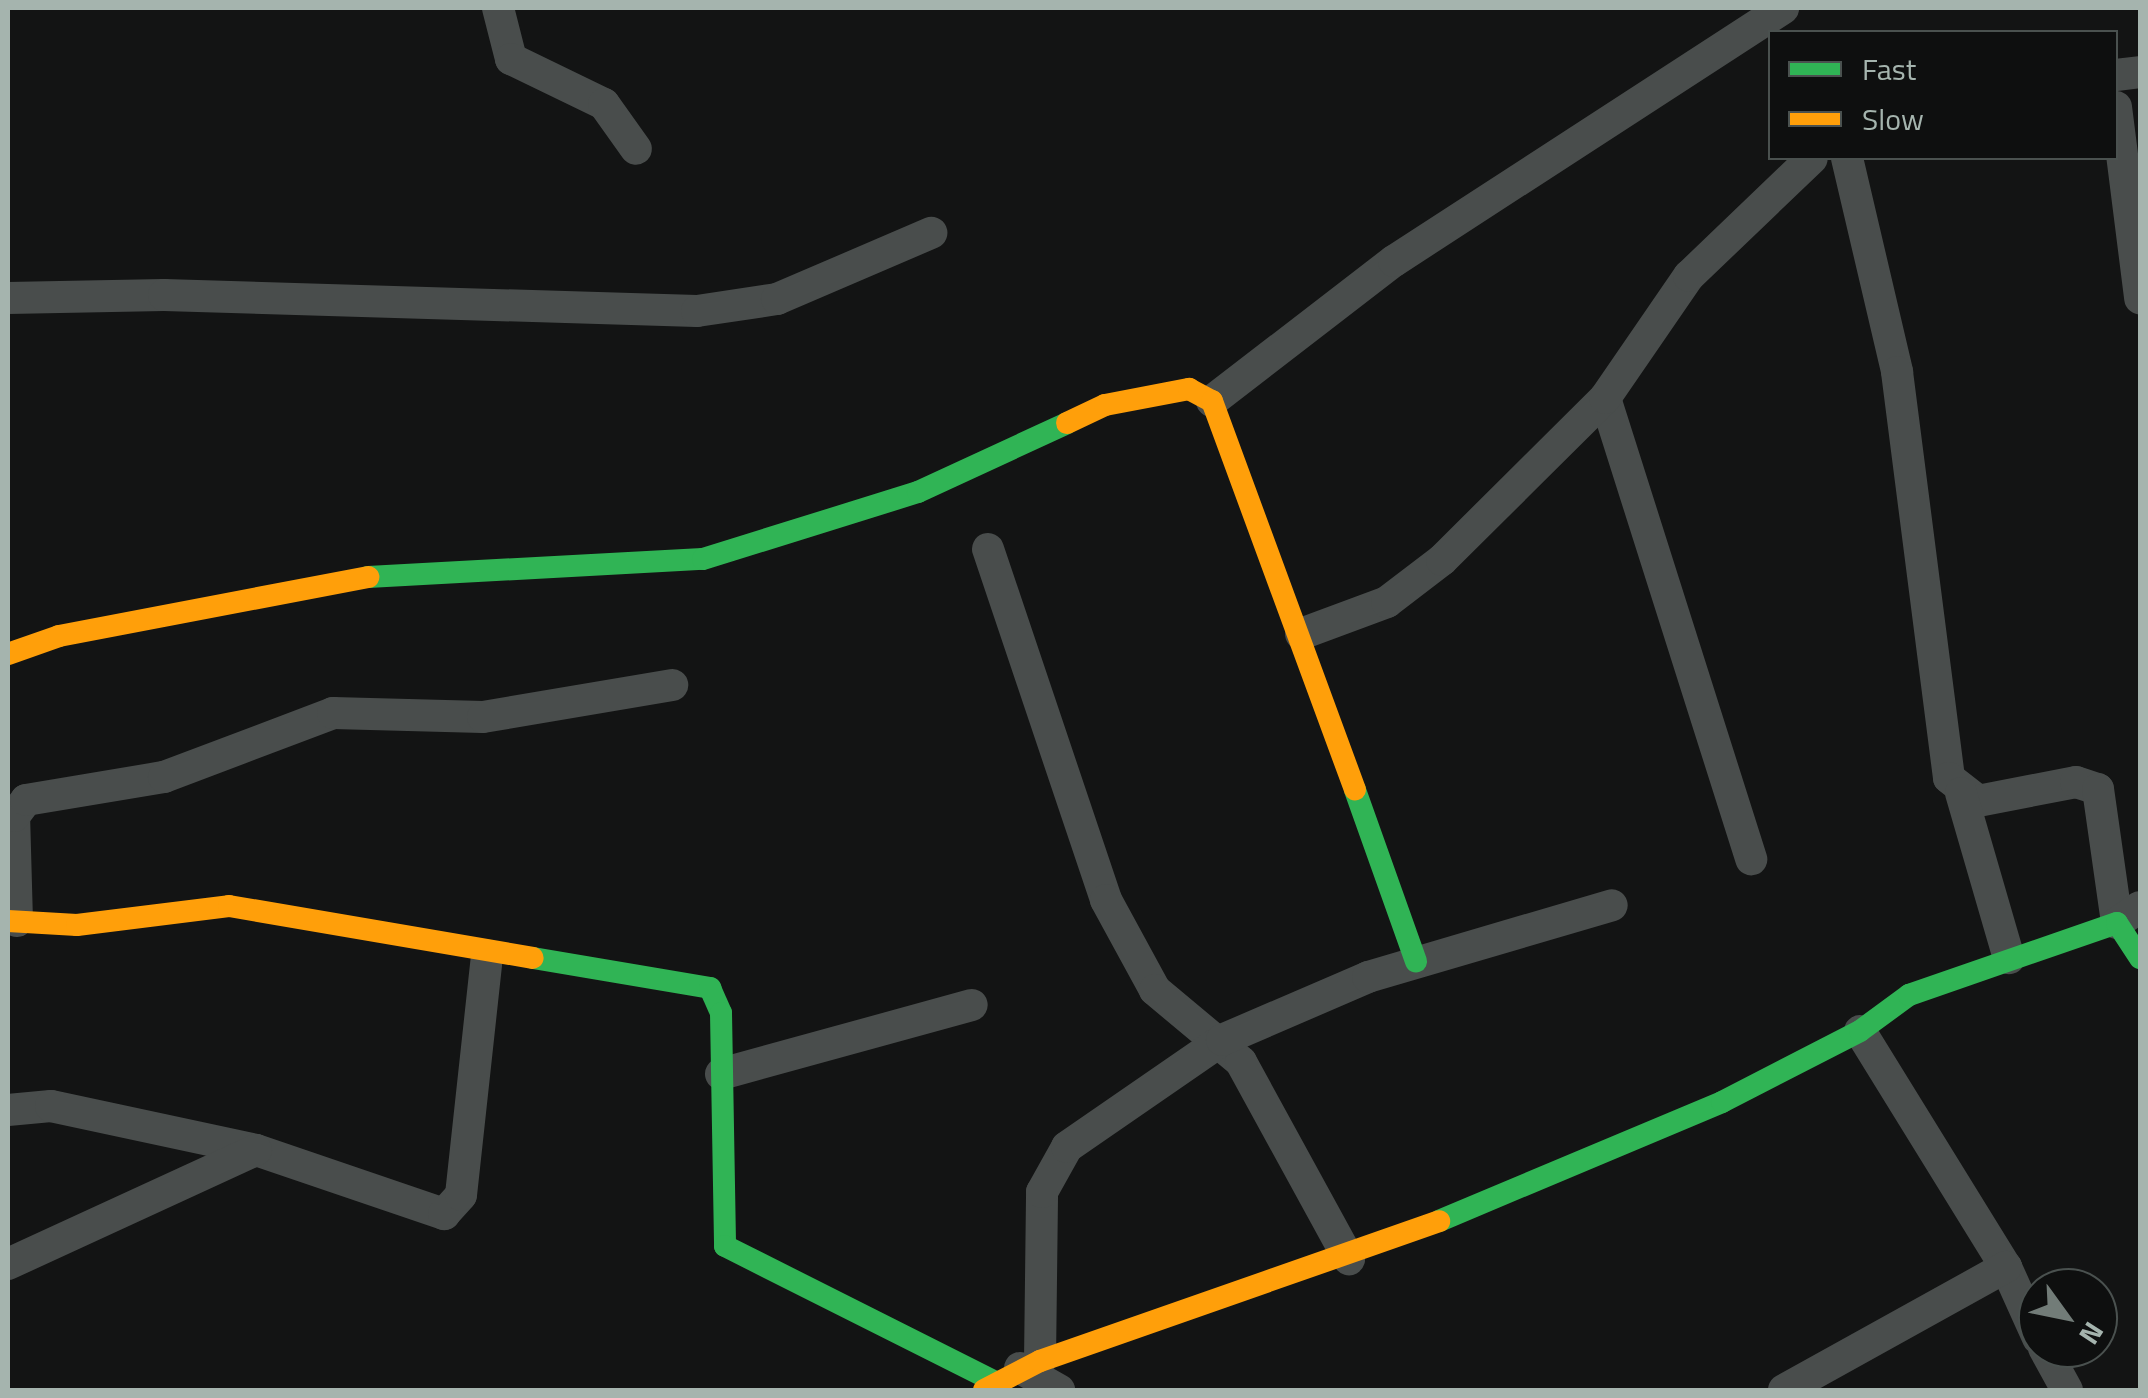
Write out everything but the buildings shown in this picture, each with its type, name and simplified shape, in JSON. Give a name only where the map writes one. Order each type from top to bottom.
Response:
[{"type":"street","points":[[498,8],[512,58],[604,104],[636,149]]},
{"type":"street","points":[[1212,400],[1394,261],[1783,8]]},
{"type":"street","points":[[2118,123],[2140,298]]},
{"type":"street","points":[[1301,634],[1400,592],[1605,398],[1688,276],[1810,160]]},
{"type":"street","points":[[1846,160],[1897,372],[1949,778],[1961,794],[2009,958]]},
{"type":"street","points":[[8,298],[164,294],[697,311],[777,299],[931,233]]},
{"type":"street","points":[[8,654],[59,636],[360,576],[703,559],[918,492],[1105,405],[1190,389],[1212,400],[1301,634],[1416,961]]},
{"type":"street","points":[[1605,398],[1751,859]]},
{"type":"street","points":[[988,549],[1106,900],[1155,990],[1222,1040],[1349,1259]]},
{"type":"street","points":[[672,685],[483,717],[333,713],[164,777],[26,800],[14,816],[12,921],[195,916],[229,906],[487,954],[710,988],[721,1014],[725,1246],[1009,1375],[1058,1390]]},
{"type":"street","points":[[1961,794],[1978,802],[2076,782],[2098,789],[2140,958]]},
{"type":"street","points":[[1009,1375],[1042,1192],[1051,1167],[1067,1147],[1222,1040],[1416,961],[1612,905]]},
{"type":"street","points":[[1009,1375],[1349,1259],[1722,1102],[1860,1031],[1909,995],[2129,915]]},
{"type":"street","points":[[8,1110],[51,1106],[256,1150],[444,1214],[461,1195],[487,954]]},
{"type":"street","points":[[721,1074],[972,1006]]},
{"type":"street","points":[[1860,1031],[2006,1267],[2018,1294]]},
{"type":"street","points":[[8,1264],[256,1150]]},
{"type":"street","points":[[1784,1390],[2006,1267]]},
{"type":"street","points":[[2055,1368],[2067,1390]]},
{"type":"traffic: fast","points":[[368,577],[703,559],[918,492],[1067,423]]},
{"type":"traffic: fast","points":[[1355,790],[1416,961]]},
{"type":"traffic: fast","points":[[1439,1221],[1722,1102],[1860,1031],[1909,995],[2117,923],[2140,958]]},
{"type":"traffic: fast","points":[[533,958],[710,988],[721,1013],[725,1246],[993,1381]]},
{"type":"traffic: slow","points":[[1067,423],[1105,405],[1189,389],[1212,401],[1355,790]]},
{"type":"traffic: slow","points":[[8,654],[59,636],[368,577]]},
{"type":"traffic: slow","points":[[8,921],[77,925],[229,906],[533,958]]},
{"type":"traffic: slow","points":[[984,1390],[1040,1361],[1439,1221]]}]
